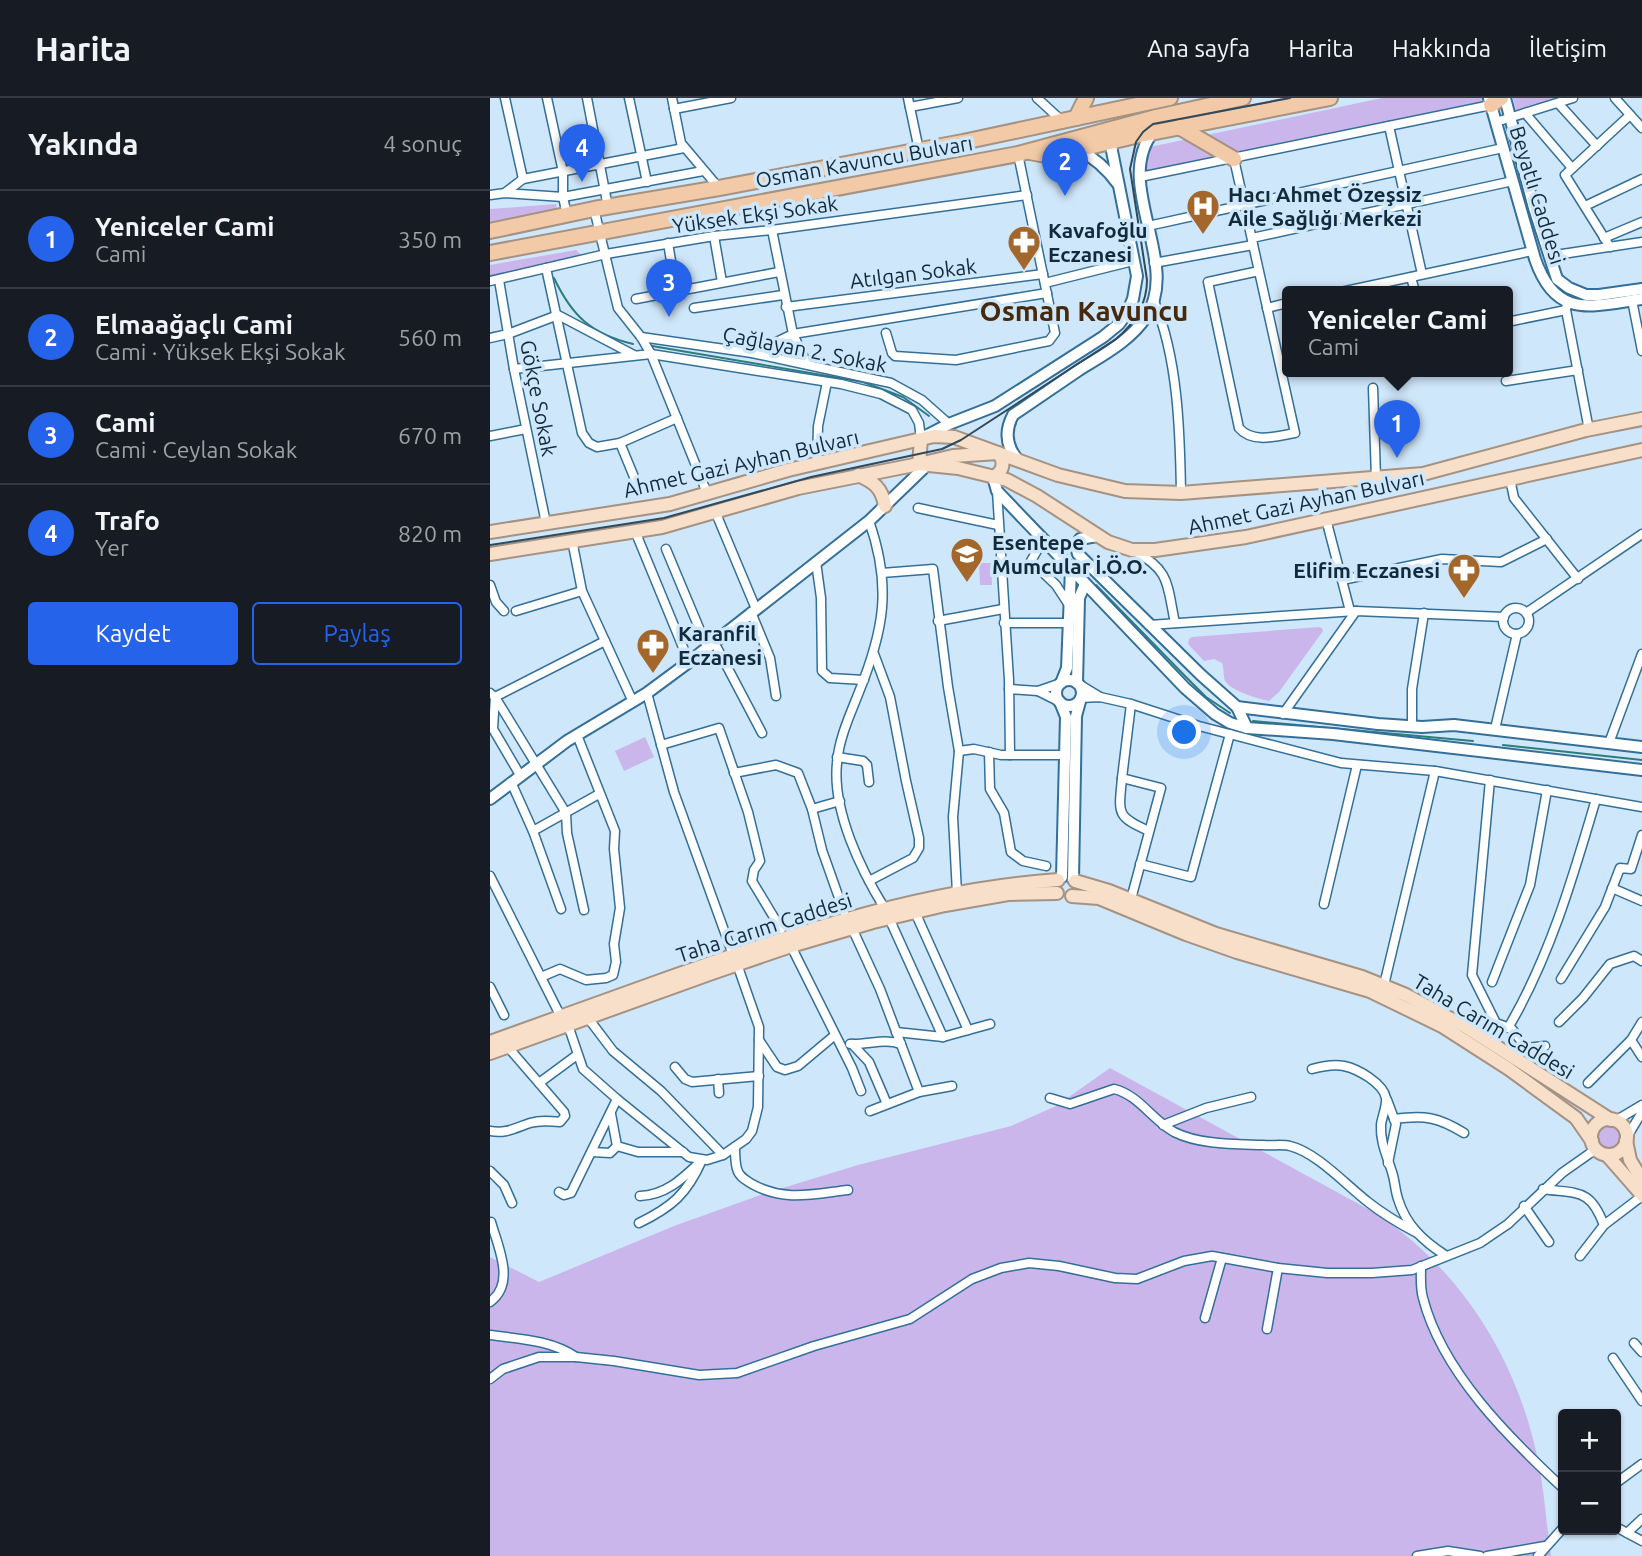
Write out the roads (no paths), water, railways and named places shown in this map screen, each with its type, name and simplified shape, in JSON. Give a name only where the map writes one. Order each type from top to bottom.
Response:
[{"type":"highway","points":[[1068,119],[1086,98]]},
{"type":"highway","name":"Osman Kavuncu Bulvarı","points":[[490,253],[1116,134],[1156,117],[1243,98]]},
{"type":"highway","points":[[1022,153],[1051,156],[1079,149],[1116,134],[1153,132],[1330,98]]},
{"type":"highway","name":"Osman Kavuncu Bulvarı","points":[[490,232],[601,208],[919,150],[1068,119],[1109,105],[1162,99]]},
{"type":"highway","points":[[1109,105],[1116,134]]},
{"type":"highway","points":[[1179,127],[1234,159]]},
{"type":"main road","name":"Ahmet Gazi Ayhan Bulvarı","points":[[490,532],[670,503],[817,464],[921,439],[947,436],[1058,475],[1125,491],[1181,493],[1423,474],[1589,430],[1642,419]]},
{"type":"main road","points":[[921,439],[923,464],[954,456],[998,453],[1003,466],[993,477]]},
{"type":"main road","name":"Ahmet Gazi Ayhan Bulvarı","points":[[490,554],[662,527],[798,488],[923,464],[958,468],[1007,481],[1032,493],[1097,536],[1118,546],[1132,550],[1188,547],[1642,450]]},
{"type":"main road","points":[[1024,463],[1023,479],[1032,493]]},
{"type":"main road","points":[[857,475],[880,489],[888,504]]},
{"type":"main road","name":"Taha Carım Caddesi","points":[[1065,882],[1065,898],[1099,898],[1237,952],[1370,991],[1442,1026],[1509,1069],[1576,1118],[1598,1148],[1642,1196]]},
{"type":"main road","name":"Taha Carım Caddesi","points":[[490,1042],[564,1021],[735,960],[852,928],[887,913],[915,912],[1065,882]]},
{"type":"main road","name":"Taha Carım Caddesi","points":[[490,1053],[564,1021],[588,1018],[795,934],[887,913],[957,892],[1007,884],[1065,882],[1090,884],[1216,934],[1384,985],[1447,1015],[1613,1120]]},
{"type":"main road","points":[[1626,1139],[1619,1152],[1598,1148],[1592,1133],[1596,1125],[1603,1121],[1613,1120],[1622,1126],[1626,1139],[1630,1160],[1642,1180]]},
{"type":"street","points":[[505,98],[523,179]]},
{"type":"street","points":[[547,98],[563,172],[563,197],[567,216]]},
{"type":"street","points":[[587,98],[605,189],[600,233],[618,307],[641,337],[650,354],[707,493]]},
{"type":"street","points":[[629,98],[647,181]]},
{"type":"street","points":[[672,98],[681,143],[719,188]]},
{"type":"street","points":[[674,109],[731,98]]},
{"type":"street","points":[[919,150],[909,103],[958,98]]},
{"type":"street","points":[[1037,98],[1068,119]]},
{"type":"street","points":[[1496,122],[1573,98]]},
{"type":"street","points":[[1615,98],[1642,128]]},
{"type":"street","points":[[1140,177],[1389,126],[1497,100]]},
{"type":"street","name":"Beyatlı Caddesi","points":[[1497,100],[1510,117],[1549,256],[1560,282],[1579,293],[1599,295],[1642,289]]},
{"type":"street","name":"Beyatlı Caddesi","points":[[1497,100],[1496,122],[1532,251],[1546,282],[1567,306]]},
{"type":"street","points":[[1558,103],[1597,146]]},
{"type":"street","points":[[1525,113],[1569,172],[1585,206],[1610,247]]},
{"type":"street","points":[[1569,172],[1630,115]]},
{"type":"street","points":[[1389,126],[1422,274]]},
{"type":"street","points":[[1024,463],[1012,453],[1007,438],[1007,429],[1013,415],[1123,341],[1144,320],[1154,300],[1157,278],[1139,163],[1144,144],[1153,132]]},
{"type":"street","points":[[921,439],[995,406],[1114,329],[1127,313],[1133,299],[1137,276],[1120,187],[1116,134]]},
{"type":"street","points":[[505,193],[523,179],[684,148]]},
{"type":"street","points":[[1148,226],[1503,148]]},
{"type":"street","points":[[1079,149],[1107,169],[1120,187]]},
{"type":"street","points":[[886,333],[895,356],[956,360],[1049,341],[1055,333],[1027,195],[1022,153]]},
{"type":"street","points":[[1234,159],[1267,307],[1282,361]]},
{"type":"street","points":[[490,195],[505,193],[563,197],[702,171]]},
{"type":"street","points":[[1585,206],[1642,179]]},
{"type":"street","points":[[1154,263],[1513,181]]},
{"type":"street","name":"Yüksek Ekşi Sokak","points":[[494,280],[606,254],[668,243],[1027,195]]},
{"type":"street","points":[[1604,238],[1642,222]]},
{"type":"street","points":[[772,230],[793,334],[807,364]]},
{"type":"street","points":[[714,236],[722,282]]},
{"type":"street","points":[[1549,256],[1642,242]]},
{"type":"street","points":[[668,243],[676,291]]},
{"type":"street","points":[[1369,286],[1532,251]]},
{"type":"street","name":"Atılgan Sokak","points":[[786,307],[1044,278],[1133,261]]},
{"type":"street","points":[[546,268],[584,437],[589,443],[597,447],[620,443],[677,418]]},
{"type":"street","points":[[1259,271],[1208,282],[1239,428],[1244,434],[1257,438],[1294,433],[1285,377]]},
{"type":"street","points":[[636,299],[779,272]]},
{"type":"street","points":[[1411,277],[1413,286]]},
{"type":"street","name":"Gökçe Sokak","points":[[494,280],[508,334],[546,523]]},
{"type":"street","points":[[752,354],[793,334],[1047,293]]},
{"type":"street","points":[[694,308],[783,295]]},
{"type":"street","points":[[1154,300],[1164,325],[1180,427],[1181,493]]},
{"type":"street","points":[[1513,320],[1567,306],[1637,300],[1642,351]]},
{"type":"street","points":[[1267,307],[1282,304]]},
{"type":"street","points":[[1567,306],[1589,430]]},
{"type":"street","points":[[490,338],[558,315],[636,355]]},
{"type":"street","name":"Çağlayan 2. Sokak","points":[[641,337],[807,364],[891,383],[922,400],[950,424]]},
{"type":"street","name":"Çağlayan 2. Sokak","points":[[514,369],[650,354],[827,382],[881,394],[912,410],[919,423],[921,439]]},
{"type":"street","points":[[1506,381],[1578,370]]},
{"type":"street","points":[[817,464],[818,426],[827,382]]},
{"type":"street","points":[[1373,388],[1376,478]]},
{"type":"street","points":[[490,436],[526,429]]},
{"type":"street","points":[[620,443],[639,489]]},
{"type":"street","points":[[490,799],[576,734],[633,702],[689,662],[869,521],[888,504],[905,476],[923,464]]},
{"type":"street","points":[[993,477],[997,491],[1009,689],[1010,755]]},
{"type":"street","points":[[1510,479],[1514,498],[1578,579]]},
{"type":"street","points":[[997,491],[1195,698],[1224,720],[1247,728],[1333,734],[1642,770]]},
{"type":"street","points":[[918,508],[999,525]]},
{"type":"street","points":[[715,511],[770,658],[776,696]]},
{"type":"street","points":[[1326,519],[1353,611]]},
{"type":"street","points":[[869,521],[878,548],[882,573],[882,616],[874,654],[843,733],[837,757],[836,780],[851,838],[943,1037]]},
{"type":"street","points":[[635,531],[689,662]]},
{"type":"street","points":[[1527,613],[1642,534]]},
{"type":"street","points":[[1097,536],[1080,539],[1076,547],[1078,554],[1237,707],[1250,740]]},
{"type":"street","points":[[1342,580],[1443,559],[1502,562],[1547,539]]},
{"type":"street","points":[[572,540],[582,591],[633,702]]},
{"type":"street","points":[[1043,540],[1031,561],[1056,585],[1069,605]]},
{"type":"street","points":[[666,549],[710,644],[762,733]]},
{"type":"street","points":[[1132,550],[1147,558],[1164,573],[1175,623]]},
{"type":"street","points":[[816,562],[821,598],[822,671],[830,678],[864,680]]},
{"type":"street","points":[[882,573],[933,569],[938,621],[959,751],[953,817],[957,892]]},
{"type":"street","points":[[1065,882],[1066,717],[1057,690],[1067,668],[1071,569]]},
{"type":"street","points":[[1065,882],[1076,716],[1082,690],[1077,683],[1079,598],[1085,584]]},
{"type":"street","points":[[490,585],[496,602],[504,611]]},
{"type":"street","points":[[516,611],[582,591]]},
{"type":"street","points":[[1149,625],[1353,611],[1504,617],[1513,609],[1522,609],[1527,613],[1528,628],[1517,634],[1495,729]]},
{"type":"street","points":[[938,621],[1003,610]]},
{"type":"street","points":[[1283,714],[1353,611]]},
{"type":"street","points":[[1412,727],[1412,690],[1424,613]]},
{"type":"street","points":[[1504,617],[1506,629],[1517,634]]},
{"type":"street","points":[[1004,623],[1069,623]]},
{"type":"street","points":[[493,695],[605,640]]},
{"type":"street","points":[[869,881],[913,858],[920,845],[890,697],[874,654]]},
{"type":"street","points":[[1609,743],[1642,654]]},
{"type":"street","points":[[1038,691],[1069,680],[1100,697]]},
{"type":"street","points":[[1009,689],[1038,691],[1072,706],[1081,698],[1100,697],[1341,763],[1436,771],[1642,807]]},
{"type":"street","points":[[490,876],[564,1021],[583,1069],[689,1157],[702,1160],[723,1155],[746,1139],[752,1131],[758,1107],[759,1027],[674,792],[647,693]]},
{"type":"street","points":[[493,695],[492,730],[516,778],[561,909]]},
{"type":"street","points":[[493,695],[566,813],[568,839],[584,910]]},
{"type":"street","points":[[1131,704],[1119,807],[1127,822],[1149,831]]},
{"type":"street","points":[[1237,707],[1412,727],[1454,725],[1495,729],[1642,747]]},
{"type":"street","points":[[661,745],[719,728],[748,812],[761,861],[754,870],[752,881],[781,929]]},
{"type":"street","points":[[541,977],[560,969],[586,980],[609,978],[614,973],[614,944],[620,908],[614,849],[615,831],[576,734]]},
{"type":"street","points":[[1140,864],[1191,877],[1230,734]]},
{"type":"street","points":[[959,751],[1065,755]]},
{"type":"street","points":[[989,752],[990,789],[1004,813],[1011,852],[1023,861],[1046,866]]},
{"type":"street","points":[[837,757],[863,761],[867,765],[869,782]]},
{"type":"street","points":[[734,773],[776,765],[798,773],[812,809],[821,850],[844,912]]},
{"type":"street","points":[[1324,904],[1357,765]]},
{"type":"street","points":[[1384,985],[1436,771]]},
{"type":"street","points":[[1122,778],[1161,788],[1131,899]]},
{"type":"street","points":[[1490,780],[1472,975],[1493,1019],[1500,1026],[1508,1028],[1526,1048],[1545,1046]]},
{"type":"street","points":[[1492,982],[1530,885],[1547,790]]},
{"type":"street","points":[[533,831],[599,794]]},
{"type":"street","points":[[1508,1028],[1528,995],[1566,900],[1596,799]]},
{"type":"street","points":[[812,809],[840,801]]},
{"type":"street","points":[[1561,979],[1605,907],[1620,869],[1631,869],[1642,835]]},
{"type":"street","points":[[1612,888],[1642,901]]},
{"type":"street","points":[[915,912],[968,1030]]},
{"type":"street","points":[[852,928],[919,1092]]},
{"type":"street","points":[[791,946],[861,1091]]},
{"type":"street","points":[[1559,1022],[1583,998],[1610,964],[1634,956],[1642,961]]},
{"type":"street","points":[[490,987],[504,1015]]},
{"type":"street","points":[[588,1018],[613,1051],[661,1091],[723,1155]]},
{"type":"street","points":[[1588,1083],[1631,1040],[1642,1022]]},
{"type":"street","points":[[896,1032],[943,1037],[990,1024]]},
{"type":"street","points":[[759,1040],[777,1067],[785,1070],[798,1066],[836,1038]]},
{"type":"street","points":[[836,1038],[852,1044],[891,1041],[901,1044]]},
{"type":"street","points":[[1631,1040],[1642,1057]]},
{"type":"street","points":[[852,1044],[869,1062],[887,1104]]},
{"type":"street","points":[[490,1131],[500,1133],[529,1124],[563,1120],[564,1112],[507,1046]]},
{"type":"street","points":[[539,1083],[576,1055]]},
{"type":"street","points":[[1312,1069],[1329,1065],[1347,1067],[1378,1084],[1394,1119],[1395,1133],[1388,1163]]},
{"type":"street","points":[[675,1067],[685,1079],[692,1082],[758,1076]]},
{"type":"street","points":[[718,1079],[719,1093]]},
{"type":"street","points":[[870,1111],[919,1092],[952,1086]]},
{"type":"street","points":[[1050,1098],[1070,1104],[1108,1090],[1119,1091],[1134,1099],[1176,1133],[1222,1143],[1290,1146],[1311,1156],[1392,1220],[1417,1233]]},
{"type":"street","points":[[1163,1125],[1206,1108],[1251,1097]]},
{"type":"street","points":[[559,1192],[564,1195],[571,1193],[617,1099]]},
{"type":"street","points":[[1387,1100],[1381,1124],[1383,1149],[1398,1200],[1410,1226],[1426,1243],[1446,1255]]},
{"type":"street","points":[[1613,1120],[1642,1105]]},
{"type":"street","points":[[1626,1139],[1642,1112]]},
{"type":"street","points":[[611,1114],[617,1146]]},
{"type":"street","points":[[1394,1119],[1419,1115],[1443,1120],[1464,1133]]},
{"type":"street","points":[[617,1146],[639,1152],[683,1152]]},
{"type":"street","points":[[592,1152],[610,1153],[617,1146]]},
{"type":"street","points":[[735,1147],[739,1174],[772,1192],[789,1197],[848,1190]]},
{"type":"street","points":[[490,1379],[503,1369],[539,1357],[576,1357],[699,1375],[737,1373],[814,1346],[910,1319],[972,1279],[1001,1268],[1029,1263],[1059,1266],[1115,1278],[1137,1279],[1184,1261],[1212,1256],[1278,1268],[1327,1273],[1412,1270],[1480,1242],[1508,1224],[1543,1189],[1598,1148]]},
{"type":"street","points":[[640,1196],[665,1191],[702,1160]]},
{"type":"street","points":[[639,1223],[677,1201],[692,1182],[702,1160]]},
{"type":"street","points":[[490,1171],[504,1185],[512,1203]]},
{"type":"street","points":[[1543,1189],[1587,1197],[1597,1206],[1604,1225]]},
{"type":"street","points":[[1580,1256],[1604,1225],[1642,1196]]},
{"type":"street","points":[[1524,1206],[1549,1242]]},
{"type":"street","points":[[490,1302],[500,1292],[504,1280],[491,1222]]},
{"type":"street","points":[[1205,1318],[1222,1258]]},
{"type":"street","points":[[1421,1266],[1422,1295],[1431,1323],[1466,1382],[1506,1434],[1558,1483]]},
{"type":"street","points":[[1267,1329],[1278,1268]]},
{"type":"street","points":[[490,1335],[547,1344],[565,1349],[576,1357]]},
{"type":"street","points":[[1634,1343],[1642,1352]]},
{"type":"street","points":[[1613,1358],[1642,1401]]},
{"type":"street","points":[[1621,1479],[1642,1464]]},
{"type":"street","points":[[1627,1533],[1642,1519]]},
{"type":"street","points":[[1621,1530],[1642,1541]]},
{"type":"street","points":[[1538,1556],[1558,1533]]},
{"type":"street","points":[[1487,1556],[1545,1546]]},
{"type":"street","points":[[1417,1556],[1448,1551],[1480,1556]]},
{"type":"waterway","points":[[554,278],[568,303],[584,322],[605,335],[633,344]]},
{"type":"waterway","points":[[652,346],[863,382],[903,397],[929,416]]},
{"type":"waterway","points":[[1012,499],[1068,556]]},
{"type":"waterway","points":[[1096,585],[1206,697],[1230,713]]},
{"type":"waterway","points":[[1253,721],[1473,741]]},
{"type":"waterway","points":[[1503,745],[1642,760]]},
{"type":"tram line","points":[[490,545],[664,518],[811,477],[942,449],[961,440],[1116,339],[1138,313],[1145,298],[1147,280],[1130,169],[1136,142],[1143,132],[1153,124],[1290,98]]},
{"type":"place","name":"Trafo","points":[[582,182]]},
{"type":"place","name":"Elmaağaçlı Cami","points":[[1065,196]]},
{"type":"place","name":"Hacı Ahmet Özeşsiz Aile Sağlığı Merkezi","points":[[1203,236]]},
{"type":"place","name":"Kavafoğlu Eczanesi","points":[[1024,272]]},
{"type":"place","name":"Cami","points":[[669,317]]},
{"type":"place","name":"Yeniceler Cami","points":[[1397,458]]},
{"type":"place","name":"Esentepe Mumcular İ.Ö.O.","points":[[967,584]]},
{"type":"place","name":"Elifim Eczanesi","points":[[1464,600]]},
{"type":"place","name":"Karanfil Eczanesi","points":[[653,675]]},
{"type":"district","name":"Osman Kavuncu","points":[[1084,310]]}]
